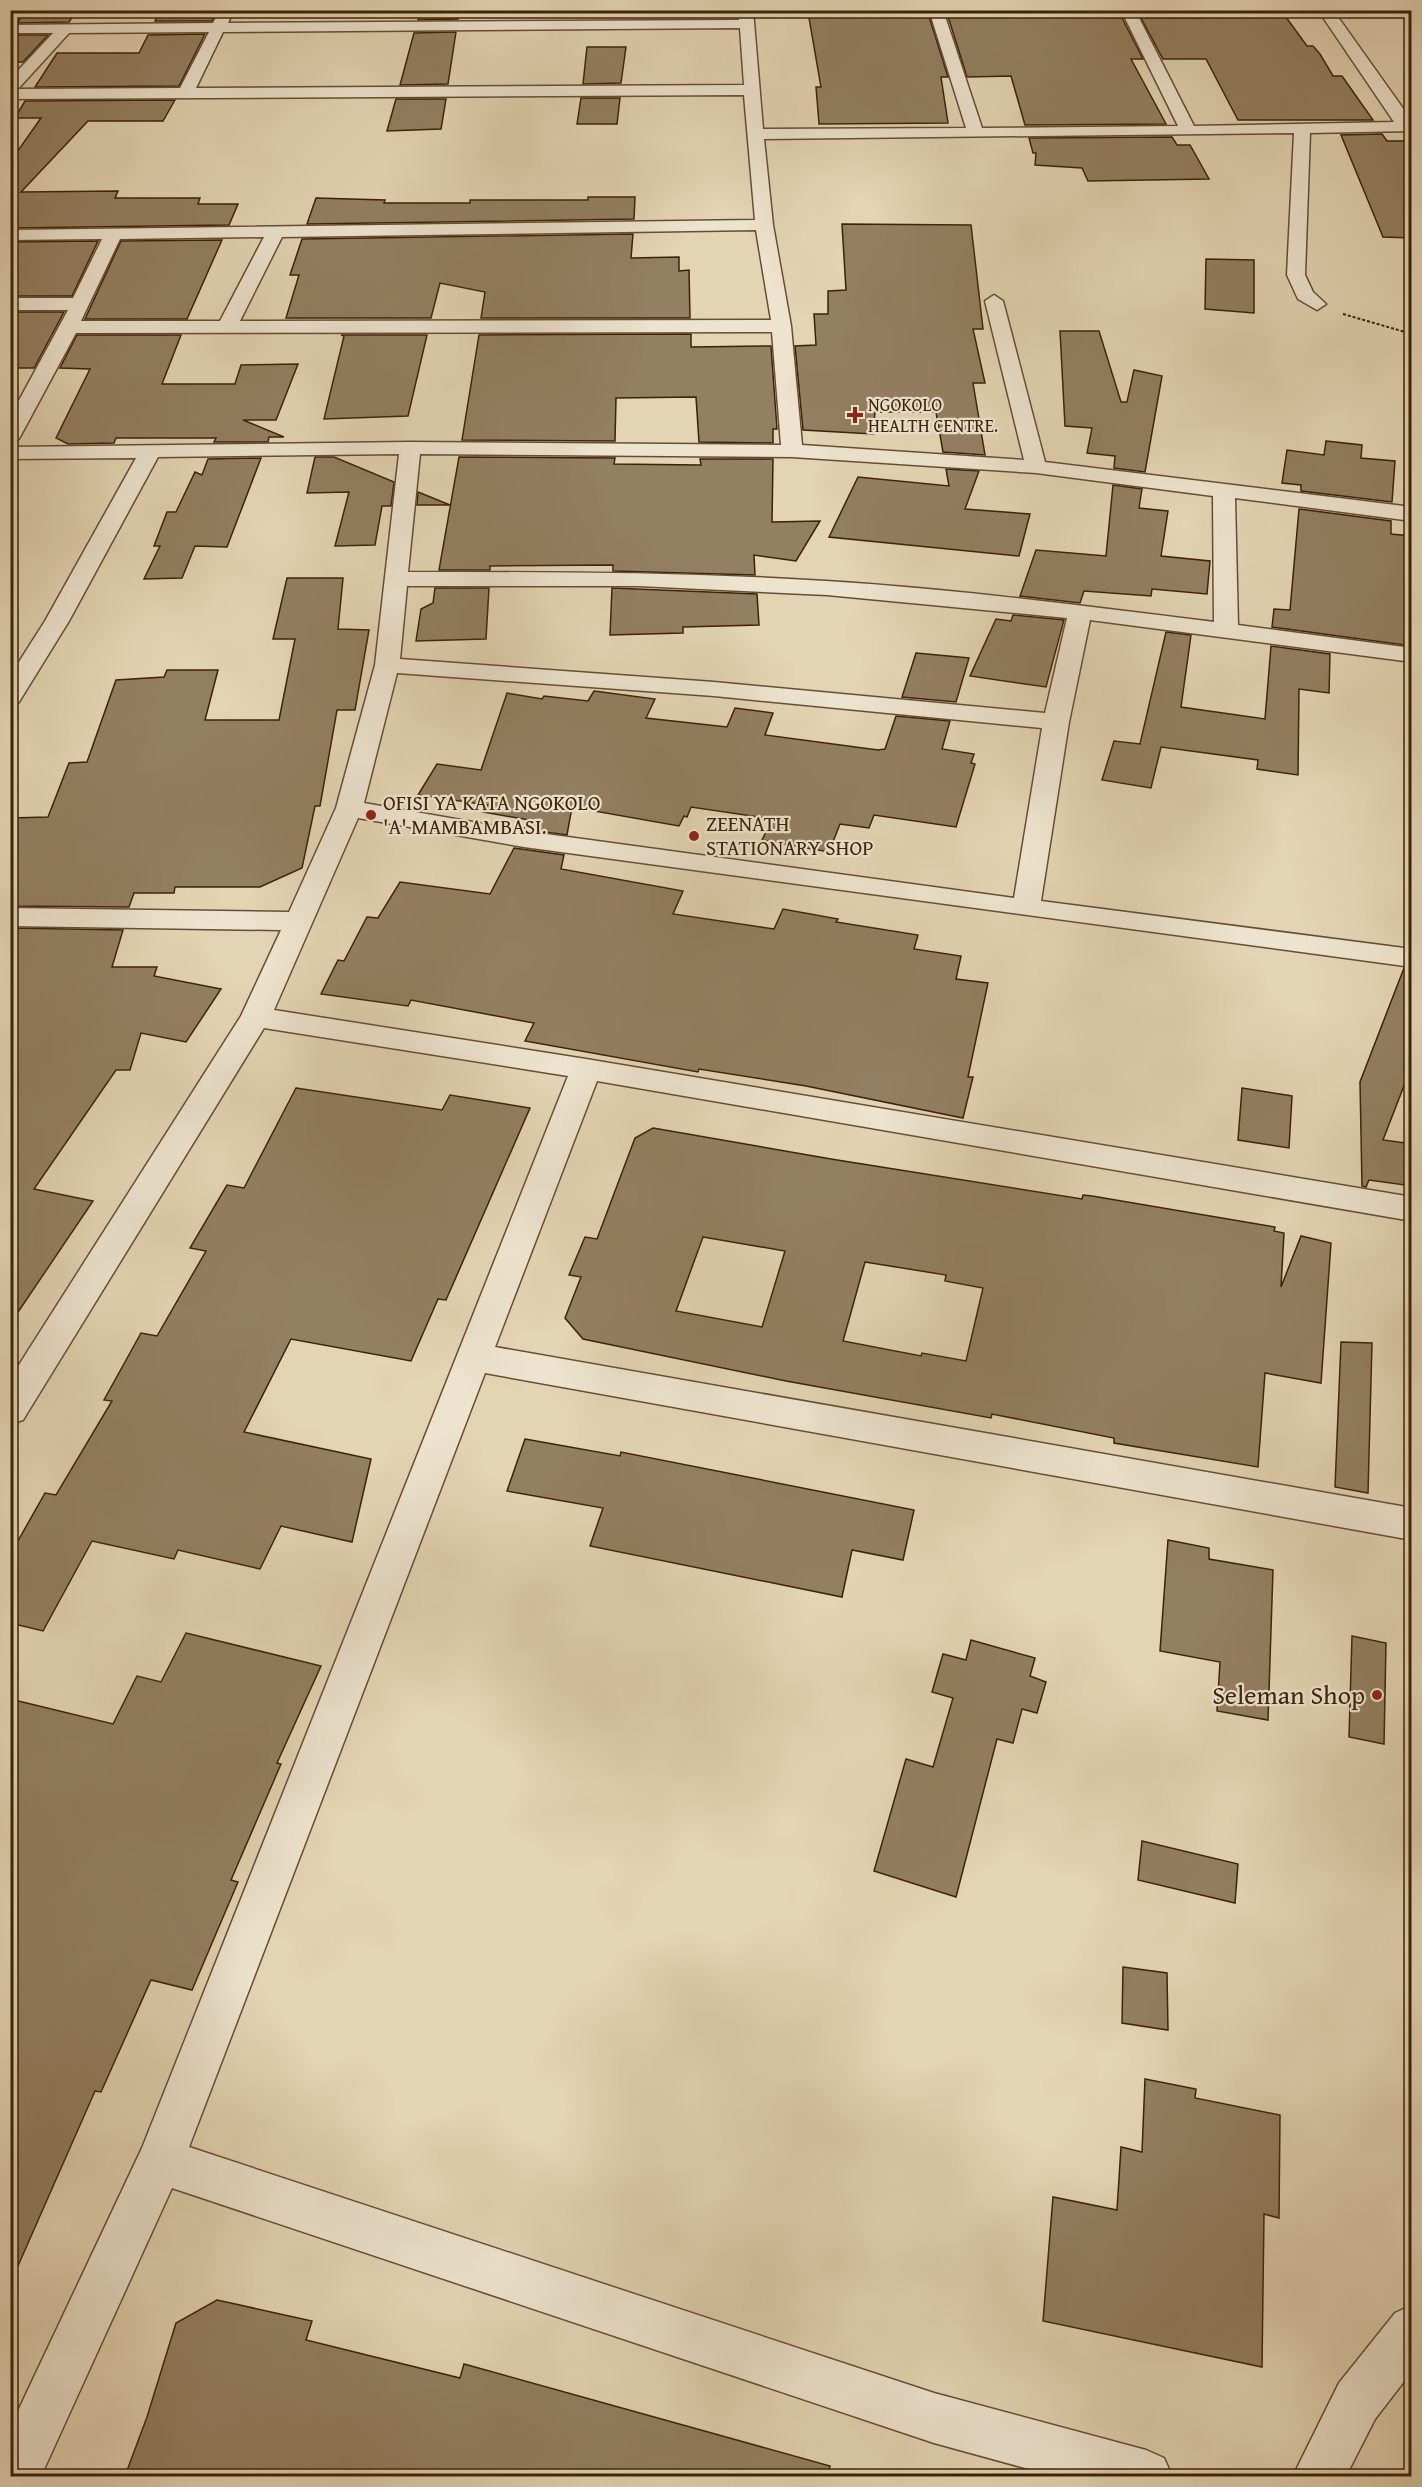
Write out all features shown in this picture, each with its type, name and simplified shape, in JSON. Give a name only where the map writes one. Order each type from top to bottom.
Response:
[{"type":"street","points":[[185,94],[227,10]]},
{"type":"street","points":[[936,10],[975,132]]},
{"type":"street","points":[[1128,10],[1188,131]]},
{"type":"street","points":[[1324,10],[1408,126]]},
{"type":"street","points":[[10,29],[746,17],[754,134],[764,225],[781,326],[792,451]]},
{"type":"street","points":[[10,89],[66,28]]},
{"type":"street","points":[[10,94],[752,90]]},
{"type":"street","points":[[754,134],[1188,131],[1408,126]]},
{"type":"street","points":[[1302,128],[1296,275],[1305,295],[1317,304]]},
{"type":"street","points":[[10,235],[764,225]]},
{"type":"street","points":[[227,327],[275,232]]},
{"type":"street","points":[[10,437],[69,327],[112,234]]},
{"type":"street","points":[[994,301],[1036,467]]},
{"type":"street","points":[[10,304],[79,304]]},
{"type":"street","points":[[69,327],[781,326]]},
{"type":"street","points":[[10,1410],[256,1017],[349,808],[387,665],[410,448]]},
{"type":"street","points":[[10,453],[410,448],[792,451],[1036,467],[1224,493],[1412,514]]},
{"type":"street","points":[[10,697],[57,621],[150,452]]},
{"type":"street","points":[[1224,493],[1226,632]]},
{"type":"street","points":[[397,579],[742,582],[958,598],[1412,655]]},
{"type":"street","points":[[1026,908],[1056,722],[1080,612]]},
{"type":"street","points":[[387,665],[714,689],[1056,722]]},
{"type":"street","points":[[349,808],[524,839],[1412,958]]},
{"type":"street","points":[[10,917],[297,921]]},
{"type":"street","points":[[256,1017],[586,1069],[1412,1209]]},
{"type":"street","points":[[15,2476],[160,2161],[586,1069]]},
{"type":"street","points":[[472,1357],[1412,1524]]},
{"type":"street","points":[[160,2161],[934,2418],[1146,2476]]},
{"type":"street","points":[[1319,2476],[1357,2401],[1412,2330]]},
{"type":"path","points":[[1317,304],[1412,334]]},
{"type":"building","points":[[26,10],[77,10],[69,22],[17,23]]},
{"type":"building","points":[[161,10],[217,10],[212,21],[155,21]]},
{"type":"building","points":[[420,10],[459,10],[458,19],[418,20]]},
{"type":"building","points":[[927,10],[948,77],[941,77],[948,123],[819,124],[816,87],[821,87],[808,12]]},
{"type":"building","points":[[946,10],[1105,10],[1108,18],[1122,18],[1143,59],[1131,59],[1166,124],[1025,125],[1011,76],[967,77]]},
{"type":"building","points":[[1199,12],[1283,13],[1307,46],[1313,46],[1320,54],[1333,76],[1342,76],[1373,120],[1238,120],[1206,59],[1163,59],[1141,18],[1203,18]]},
{"type":"building","points":[[456,32],[448,84],[400,85],[414,33]]},
{"type":"building","points":[[205,34],[179,86],[35,87],[57,53],[139,53],[148,35]]},
{"type":"building","points":[[10,35],[48,35],[23,62],[10,62]]},
{"type":"building","points":[[587,47],[626,47],[621,83],[583,84]]},
{"type":"building","points":[[581,98],[620,98],[617,124],[577,124]]},
{"type":"building","points":[[396,99],[446,99],[441,129],[387,131]]},
{"type":"building","points":[[175,100],[163,121],[88,121],[21,192],[118,191],[115,198],[200,198],[198,204],[238,204],[229,225],[10,228],[10,162],[41,118],[15,118],[25,101]]},
{"type":"building","points":[[1382,134],[1387,141],[1412,141],[1412,238],[1383,237],[1341,135]]},
{"type":"building","points":[[1172,137],[1177,145],[1190,145],[1209,179],[1088,181],[1082,168],[1035,165],[1036,153],[1033,153],[1029,138]]},
{"type":"building","points":[[588,197],[635,197],[634,219],[307,224],[316,198],[385,200],[384,203],[470,203],[470,200],[588,200]]},
{"type":"building","points":[[842,224],[971,225],[983,329],[973,329],[985,383],[973,383],[985,455],[943,452],[936,412],[875,412],[873,434],[803,430],[795,346],[816,345],[814,314],[828,314],[828,291],[846,290]]},
{"type":"building","points":[[633,234],[631,258],[679,257],[679,271],[689,270],[690,318],[481,318],[485,292],[440,283],[431,318],[286,318],[299,275],[290,275],[302,239]]},
{"type":"building","points":[[222,240],[187,319],[85,319],[121,241]]},
{"type":"building","points":[[98,241],[72,296],[10,296],[10,242]]},
{"type":"building","points":[[1206,259],[1254,260],[1254,313],[1205,309]]},
{"type":"building","points":[[10,312],[64,312],[34,368],[10,368]]},
{"type":"building","points":[[1060,331],[1099,331],[1121,402],[1127,402],[1134,370],[1162,376],[1145,472],[1114,468],[1115,456],[1087,453],[1092,428],[1065,426]]},
{"type":"building","points":[[691,334],[691,347],[771,346],[777,429],[773,429],[773,443],[699,442],[696,397],[616,398],[615,441],[462,440],[479,335]]},
{"type":"building","points":[[77,335],[181,335],[162,384],[235,384],[241,365],[298,364],[276,420],[243,420],[284,437],[269,437],[268,442],[214,442],[216,438],[116,438],[114,443],[68,444],[56,438],[90,369],[60,368]]},
{"type":"building","points":[[341,335],[427,335],[408,416],[324,419],[344,336]]},
{"type":"building","points":[[1326,441],[1362,445],[1361,458],[1395,461],[1392,502],[1301,491],[1301,485],[1282,483],[1287,450],[1324,455]]},
{"type":"building","points":[[315,457],[334,457],[394,482],[391,506],[382,506],[375,545],[335,546],[349,492],[307,493]]},
{"type":"building","points":[[459,457],[615,458],[614,464],[701,465],[700,459],[773,459],[772,522],[820,521],[796,561],[754,555],[755,575],[613,571],[613,565],[490,566],[490,570],[439,570]]},
{"type":"building","points":[[261,458],[227,547],[195,546],[182,578],[144,579],[160,546],[154,546],[167,512],[176,512],[195,472],[202,475],[208,459]]},
{"type":"building","points":[[946,469],[979,471],[965,509],[1030,514],[1019,556],[829,537],[858,477],[949,486]]},
{"type":"building","points":[[1113,485],[1142,489],[1139,508],[1168,511],[1161,556],[1210,561],[1207,594],[1152,589],[1151,596],[1084,591],[1080,603],[1020,596],[1036,550],[1106,556]]},
{"type":"building","points":[[418,492],[450,505],[417,505]]},
{"type":"building","points":[[1299,509],[1391,521],[1391,534],[1412,536],[1412,646],[1272,627],[1274,609],[1290,610]]},
{"type":"building","points":[[287,578],[343,578],[338,629],[369,630],[355,710],[337,710],[320,806],[315,806],[302,868],[260,887],[175,887],[174,893],[134,893],[129,907],[10,906],[10,818],[48,817],[69,763],[87,762],[116,680],[164,677],[167,670],[218,670],[205,720],[279,720],[295,639],[273,639]]},
{"type":"building","points":[[435,588],[489,588],[486,639],[416,641],[421,609],[433,603]]},
{"type":"building","points":[[612,588],[757,594],[759,625],[683,627],[683,633],[610,635]]},
{"type":"building","points":[[1013,615],[1064,620],[1046,687],[970,676],[996,619],[1011,621]]},
{"type":"building","points":[[1166,632],[1191,635],[1181,707],[1265,719],[1271,646],[1330,654],[1329,693],[1299,689],[1298,775],[1257,769],[1258,760],[1161,747],[1151,788],[1102,780],[1114,741],[1140,744]]},
{"type":"building","points":[[916,653],[969,658],[956,702],[902,697]]},
{"type":"building","points":[[594,691],[655,699],[646,718],[727,727],[735,708],[773,713],[765,735],[878,750],[885,749],[896,716],[950,721],[942,749],[974,754],[971,763],[975,764],[956,827],[874,815],[869,828],[840,824],[829,852],[762,840],[772,819],[691,807],[687,817],[684,816],[679,826],[572,807],[567,835],[524,829],[529,820],[483,812],[488,805],[418,795],[437,764],[481,770],[507,693],[542,699],[544,696],[588,701]]},
{"type":"building","points":[[514,848],[564,855],[561,869],[683,891],[673,914],[774,929],[783,909],[838,919],[836,922],[918,935],[914,949],[961,956],[956,979],[988,983],[968,1077],[973,1077],[963,1118],[806,1086],[699,1069],[698,1072],[525,1041],[534,1023],[411,1000],[408,1006],[321,994],[338,960],[344,961],[367,917],[378,918],[400,882],[490,894]]},
{"type":"building","points":[[10,928],[123,930],[112,967],[157,967],[154,976],[221,989],[186,1042],[141,1033],[130,1070],[116,1070],[34,1189],[93,1201],[10,1324]]},
{"type":"building","points":[[1404,968],[1412,969],[1412,1065],[1383,1140],[1412,1144],[1412,1186],[1369,1180],[1366,1187],[1362,1186],[1360,1082]]},
{"type":"building","points":[[296,1088],[442,1110],[450,1095],[530,1108],[446,1300],[438,1299],[411,1361],[291,1339],[244,1432],[371,1459],[352,1542],[281,1526],[260,1569],[178,1550],[174,1559],[92,1541],[43,1631],[10,1623],[10,1555],[45,1493],[56,1495],[112,1401],[104,1400],[141,1333],[157,1336],[206,1251],[190,1248],[227,1185],[244,1188]]},
{"type":"building","points":[[1242,1088],[1292,1096],[1289,1148],[1238,1140]]},
{"type":"building","points":[[653,1128],[1082,1199],[1083,1195],[1092,1196],[1275,1227],[1274,1231],[1284,1233],[1281,1287],[1301,1236],[1331,1243],[1321,1383],[1265,1373],[1258,1467],[1114,1443],[1114,1438],[992,1414],[991,1418],[786,1381],[583,1339],[565,1318],[581,1277],[569,1275],[585,1237],[597,1239],[635,1138]],"holes":[[[703,1237],[785,1251],[762,1327],[676,1311]],[[865,1262],[946,1275],[945,1281],[983,1288],[966,1361],[922,1353],[921,1356],[843,1341]]]},
{"type":"building","points":[[1341,1342],[1372,1343],[1368,1493],[1335,1487]]},
{"type":"building","points":[[525,1439],[620,1456],[621,1452],[914,1510],[903,1560],[852,1550],[842,1597],[590,1546],[603,1508],[507,1491]]},
{"type":"building","points":[[1168,1540],[1209,1548],[1209,1559],[1273,1570],[1268,1720],[1217,1711],[1220,1662],[1160,1651]]},
{"type":"building","points":[[186,1633],[321,1666],[277,1763],[281,1764],[231,1880],[238,1882],[192,1990],[151,1980],[101,2092],[95,2091],[10,2284],[10,1699],[113,1724],[137,1676],[161,1682]]},
{"type":"building","points":[[1352,1636],[1386,1643],[1384,1744],[1349,1737]]},
{"type":"building","points":[[971,1640],[1035,1658],[1030,1676],[1046,1682],[1037,1713],[1022,1709],[1013,1743],[997,1739],[956,1897],[874,1871],[906,1759],[933,1767],[953,1698],[932,1692],[943,1654],[966,1660]]},
{"type":"building","points":[[1142,1841],[1238,1864],[1235,1903],[1138,1880]]},
{"type":"building","points":[[1123,1967],[1167,1973],[1168,2030],[1122,2023]]},
{"type":"building","points":[[1145,2079],[1196,2089],[1195,2098],[1280,2115],[1279,2218],[1264,2214],[1262,2367],[1043,2321],[1053,2197],[1117,2210],[1121,2147],[1142,2152]]},
{"type":"building","points":[[217,2300],[312,2321],[306,2340],[460,2378],[464,2364],[830,2466],[828,2476],[125,2476],[147,2417],[176,2323]]},
{"type":"place","name":"NGOKOLO HEALTH CENTRE.","points":[[855,415]]},
{"type":"place","name":"OFISI YA KATA NGOKOLO 'A' MAMBAMBASI.","points":[[371,815]]},
{"type":"place","name":"ZEENATH STATIONARY SHOP","points":[[694,836]]},
{"type":"place","name":"Seleman Shop","points":[[1377,1695]]}]
